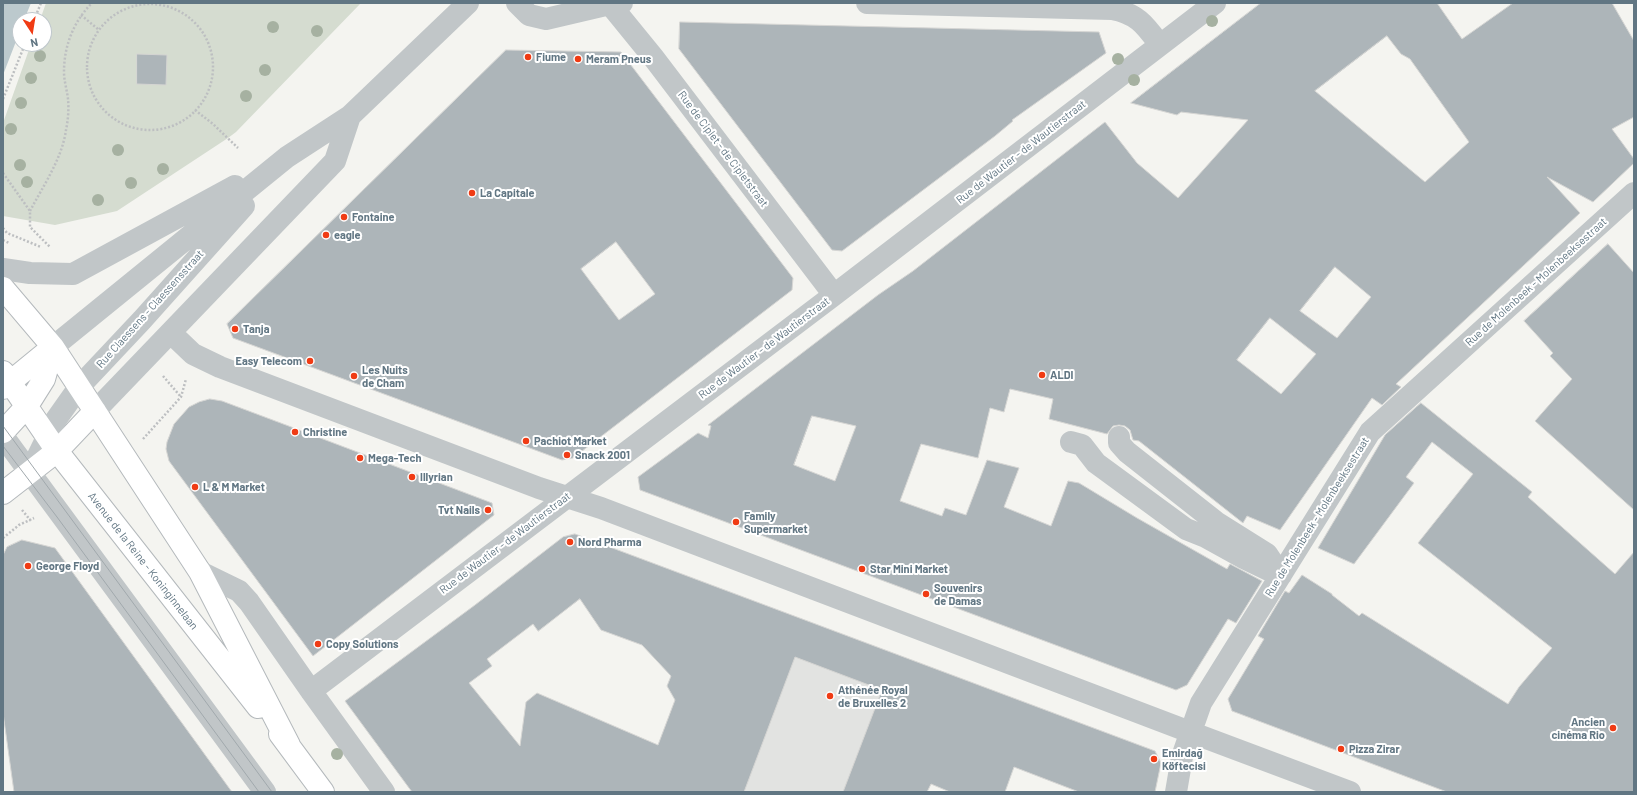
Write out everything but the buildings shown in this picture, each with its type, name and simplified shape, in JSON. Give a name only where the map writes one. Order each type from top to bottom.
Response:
[{"type":"main road","name":"Avenue de la Reine - Koninginnelaan","points":[[3,288],[53,347],[200,572],[289,745]]},
{"type":"main road","points":[[5,380],[53,347]]},
{"type":"main road","points":[[3,432],[26,406],[44,379],[53,347]]},
{"type":"main road","name":"Avenue de la Reine - Koninginnelaan","points":[[5,380],[26,406],[52,444],[289,745],[323,792]]},
{"type":"main road","points":[[3,493],[30,472],[52,444],[95,411]]},
{"type":"street","name":"Rue Claessens - Claessensstraat","points":[[3,269],[30,274],[73,274],[287,157],[350,116],[468,3]]},
{"type":"street","points":[[517,3],[529,15],[546,19],[614,3]]},
{"type":"street","name":"Rue de Ciplet - de Cipletstraat","points":[[614,3],[653,57],[834,295]]},
{"type":"street","points":[[867,3],[1112,9],[1125,12],[1137,18],[1160,45]]},
{"type":"street","name":"Rue de Wautier - de Wautierstraat","points":[[310,691],[834,295],[1215,3]]},
{"type":"street","name":"Rue Claessens - Claessensstraat","points":[[95,411],[335,161],[350,116]]},
{"type":"street","name":"Rue Claessens - Claessensstraat","points":[[53,347],[287,157]]},
{"type":"street","name":"Rue Claessens - Claessensstraat","points":[[52,444],[55,421],[79,387],[142,320],[287,157]]},
{"type":"street","name":"Rue de Molenbeek - Molenbeeksestraat","points":[[1176,792],[1182,757],[1201,703],[1370,432],[1634,193]]},
{"type":"street","points":[[171,333],[194,354],[220,367],[538,488],[616,514],[1350,792]]},
{"type":"street","points":[[3,436],[266,792]]},
{"type":"street","points":[[1119,437],[1120,443],[1127,452],[1244,558],[1280,575]]},
{"type":"street","points":[[1071,442],[1082,445],[1096,463],[1186,529],[1211,529]]},
{"type":"street","points":[[200,572],[239,591],[249,602],[310,691],[384,792]]},
{"type":"path","points":[[51,248],[30,227],[30,212],[57,159],[66,131],[68,101],[64,72],[71,32],[81,15],[92,3]]},
{"type":"path","points":[[142,3],[162,4],[182,12],[197,24],[208,42],[213,62],[212,82],[203,102],[195,110],[188,117],[168,128],[147,130],[126,126],[108,114],[94,97],[87,77],[87,56],[93,37],[105,21],[122,9],[142,3]]},
{"type":"path","points":[[81,15],[99,30]]},
{"type":"path","points":[[3,99],[21,52]]},
{"type":"path","points":[[195,110],[213,124],[238,148]]},
{"type":"path","points":[[3,173],[30,212]]},
{"type":"path","points":[[3,228],[7,233],[42,247]]},
{"type":"path","points":[[153,429],[181,396]]},
{"type":"path","points":[[3,538],[19,525],[30,521]]},
{"type":"shaded area","points":[[3,3],[31,3],[27,12],[12,12],[12,52],[3,75]]},
{"type":"shaded area","points":[[46,3],[361,3],[236,132],[228,138],[117,211],[55,225],[3,216],[3,123],[28,52],[52,52],[52,12],[43,12]]},
{"type":"shaded area","name":"Athénée Royal de Bruxelles 2","points":[[755,602],[947,674],[913,792],[687,792]]},
{"type":"tram line","points":[[3,426],[272,792]]},
{"type":"tram line","points":[[3,446],[259,792]]},
{"type":"place","name":"Fiume","points":[[528,57]]},
{"type":"place","name":"Meram Pneus","points":[[578,59]]},
{"type":"place","name":"La Capitale","points":[[472,193]]},
{"type":"place","name":"Fontaine","points":[[344,217]]},
{"type":"place","name":"eagle","points":[[326,235]]},
{"type":"place","name":"Tanja","points":[[235,329]]},
{"type":"place","name":"Easy Telecom","points":[[310,361]]},
{"type":"place","name":"ALDI","points":[[1042,375]]},
{"type":"place","name":"Les Nuits de Cham","points":[[354,376]]},
{"type":"place","name":"Christine","points":[[295,432]]},
{"type":"place","name":"Pachiot Market","points":[[526,441]]},
{"type":"place","name":"Snack 2001","points":[[567,455]]},
{"type":"place","name":"Mega-Tech","points":[[360,458]]},
{"type":"place","name":"Illyrian","points":[[412,477]]},
{"type":"place","name":"L & M Market","points":[[195,487]]},
{"type":"place","name":"Tvt Nails","points":[[488,510]]},
{"type":"place","name":"Family Supermarket","points":[[736,522]]},
{"type":"place","name":"Nord Pharma","points":[[570,542]]},
{"type":"place","name":"George Floyd","points":[[28,566]]},
{"type":"place","name":"Star Mini Market","points":[[862,569]]},
{"type":"place","name":"Souvenirs de Damas","points":[[926,594]]},
{"type":"place","name":"Copy Solutions","points":[[318,644]]},
{"type":"place","name":"Athénée Royal de Bruxelles 2","points":[[830,696]]},
{"type":"place","name":"Ancien cinéma Rio","points":[[1613,728]]},
{"type":"place","name":"Pizza Zirar","points":[[1341,749]]},
{"type":"place","name":"Emirdağ Köftecisi","points":[[1154,759]]}]
